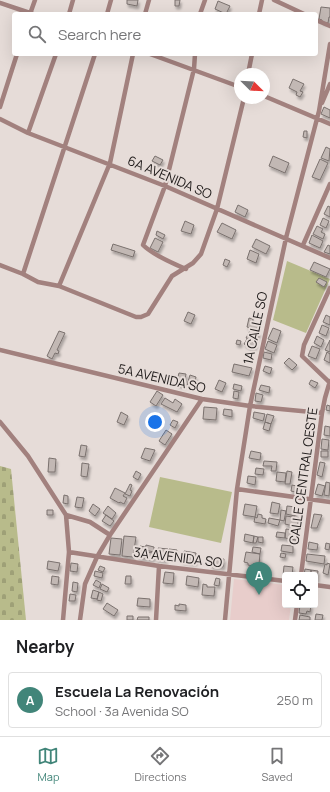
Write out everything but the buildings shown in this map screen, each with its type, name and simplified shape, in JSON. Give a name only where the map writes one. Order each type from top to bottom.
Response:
[{"type":"street","points":[[32,12],[35,0]]},
{"type":"street","points":[[70,12],[74,0]]},
{"type":"street","points":[[108,12],[111,0]]},
{"type":"street","points":[[146,12],[149,0]]},
{"type":"street","points":[[201,12],[205,0]]},
{"type":"street","points":[[259,12],[262,0]]},
{"type":"street","points":[[274,0],[300,12]]},
{"type":"street","points":[[0,3],[25,12]]},
{"type":"street","points":[[318,21],[330,26]]},
{"type":"street","name":"1A CALLE SO","points":[[224,620],[237,489],[250,406],[286,238],[319,111],[330,44]]},
{"type":"street","points":[[0,107],[16,56]]},
{"type":"street","points":[[28,133],[55,56]]},
{"type":"street","points":[[23,274],[94,56]]},
{"type":"street","points":[[58,286],[110,163],[133,56]]},
{"type":"street","points":[[156,56],[234,85]]},
{"type":"street","points":[[186,269],[151,251],[143,245],[165,186],[194,69],[195,56]]},
{"type":"street","points":[[249,68],[252,56]]},
{"type":"street","points":[[319,111],[330,84]]},
{"type":"street","points":[[270,98],[330,124]]},
{"type":"street","points":[[0,265],[38,282],[58,286],[136,317],[141,317],[148,314],[172,276],[186,269],[201,254],[217,209],[243,104]]},
{"type":"street","name":"6A AVENIDA SO","points":[[0,119],[28,133],[110,163],[165,186],[330,258]]},
{"type":"street","points":[[303,245],[330,184]]},
{"type":"street","points":[[330,288],[304,345],[302,356],[330,382]]},
{"type":"street","name":"5A AVENIDA SO","points":[[0,350],[202,399],[250,406],[322,413]]},
{"type":"street","name":"CALLE CENTRAL OESTE","points":[[301,572],[322,413],[330,382]]},
{"type":"street","points":[[80,620],[86,584],[97,557],[110,535],[202,399]]},
{"type":"street","points":[[0,422],[28,456],[66,516],[69,552],[64,620]]},
{"type":"street","points":[[237,489],[330,502]]},
{"type":"street","points":[[66,516],[90,522],[110,535]]},
{"type":"street","name":"3A AVENIDA SO","points":[[69,552],[159,566],[282,581]]},
{"type":"street","points":[[156,620],[159,566]]},
{"type":"street","points":[[318,585],[330,587]]},
{"type":"street","points":[[295,620],[297,608]]},
{"type":"shaded area","points":[[234,579],[282,585],[282,608],[291,608],[289,620],[230,620]]},
{"type":"green space","points":[[287,261],[330,279],[306,333],[273,320]]},
{"type":"green space","points":[[0,466],[11,469],[26,620],[0,620]]},
{"type":"green space","points":[[160,477],[232,492],[221,543],[149,527]]},
{"type":"place","name":"Escuela La Renovación","points":[[259,595]]}]
